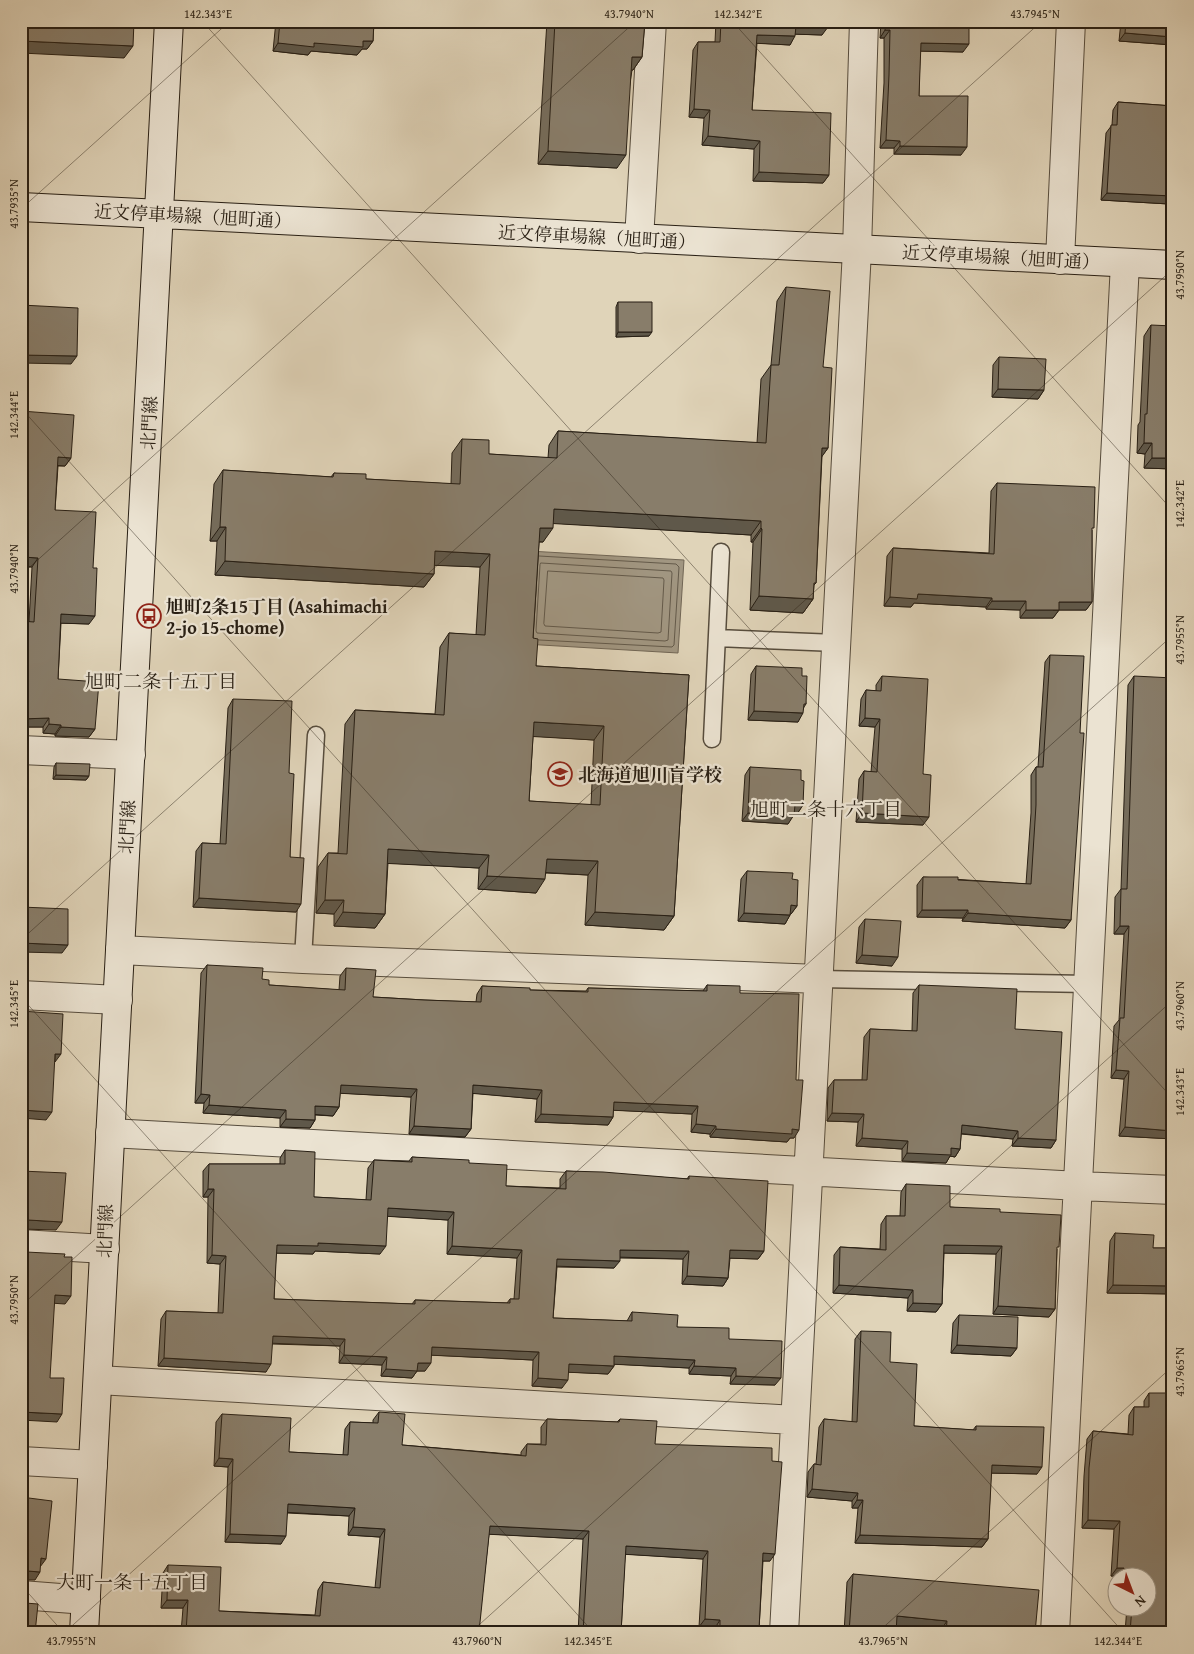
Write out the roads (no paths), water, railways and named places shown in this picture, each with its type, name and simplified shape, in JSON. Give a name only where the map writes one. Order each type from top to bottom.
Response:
[{"type":"street","name":"北門線","points":[[84,1633],[169,21]]},
{"type":"street","points":[[639,239],[652,21]]},
{"type":"street","points":[[784,1633],[857,250],[864,21]]},
{"type":"street","points":[[1060,260],[1072,21]]},
{"type":"street","name":"近文停車場線（旭町通）","points":[[21,207],[1173,266]]},
{"type":"street","points":[[1055,1633],[1125,263]]},
{"type":"street","points":[[21,750],[131,755]]},
{"type":"street","points":[[120,950],[303,959],[819,978]]},
{"type":"street","points":[[21,995],[118,1000]]},
{"type":"street","points":[[110,1133],[1173,1190]]},
{"type":"street","points":[[21,1244],[105,1249]]},
{"type":"street","points":[[98,1380],[795,1420]]},
{"type":"street","points":[[21,1461],[93,1465]]},
{"type":"street","points":[[21,1595],[86,1600]]},
{"type":"lane","points":[[712,738],[721,552]]},
{"type":"lane","points":[[716,638],[836,643]]},
{"type":"lane","points":[[303,959],[316,735]]},
{"type":"lane","points":[[819,978],[1089,984]]},
{"type":"water","points":[[529,551],[684,560],[678,653],[524,644]]},
{"type":"place","name":"旭町2条15丁目 (Asahimachi 2-jo 15-chome)","points":[[149,616]]},
{"type":"place","name":"北海道旭川盲学校","points":[[560,774]]},
{"type":"district","name":"旭町二条十五丁目","points":[[161,681]]},
{"type":"district","name":"旭町二条十六丁目","points":[[826,809]]},
{"type":"district","name":"大町一条十五丁目","points":[[132,1582]]}]
